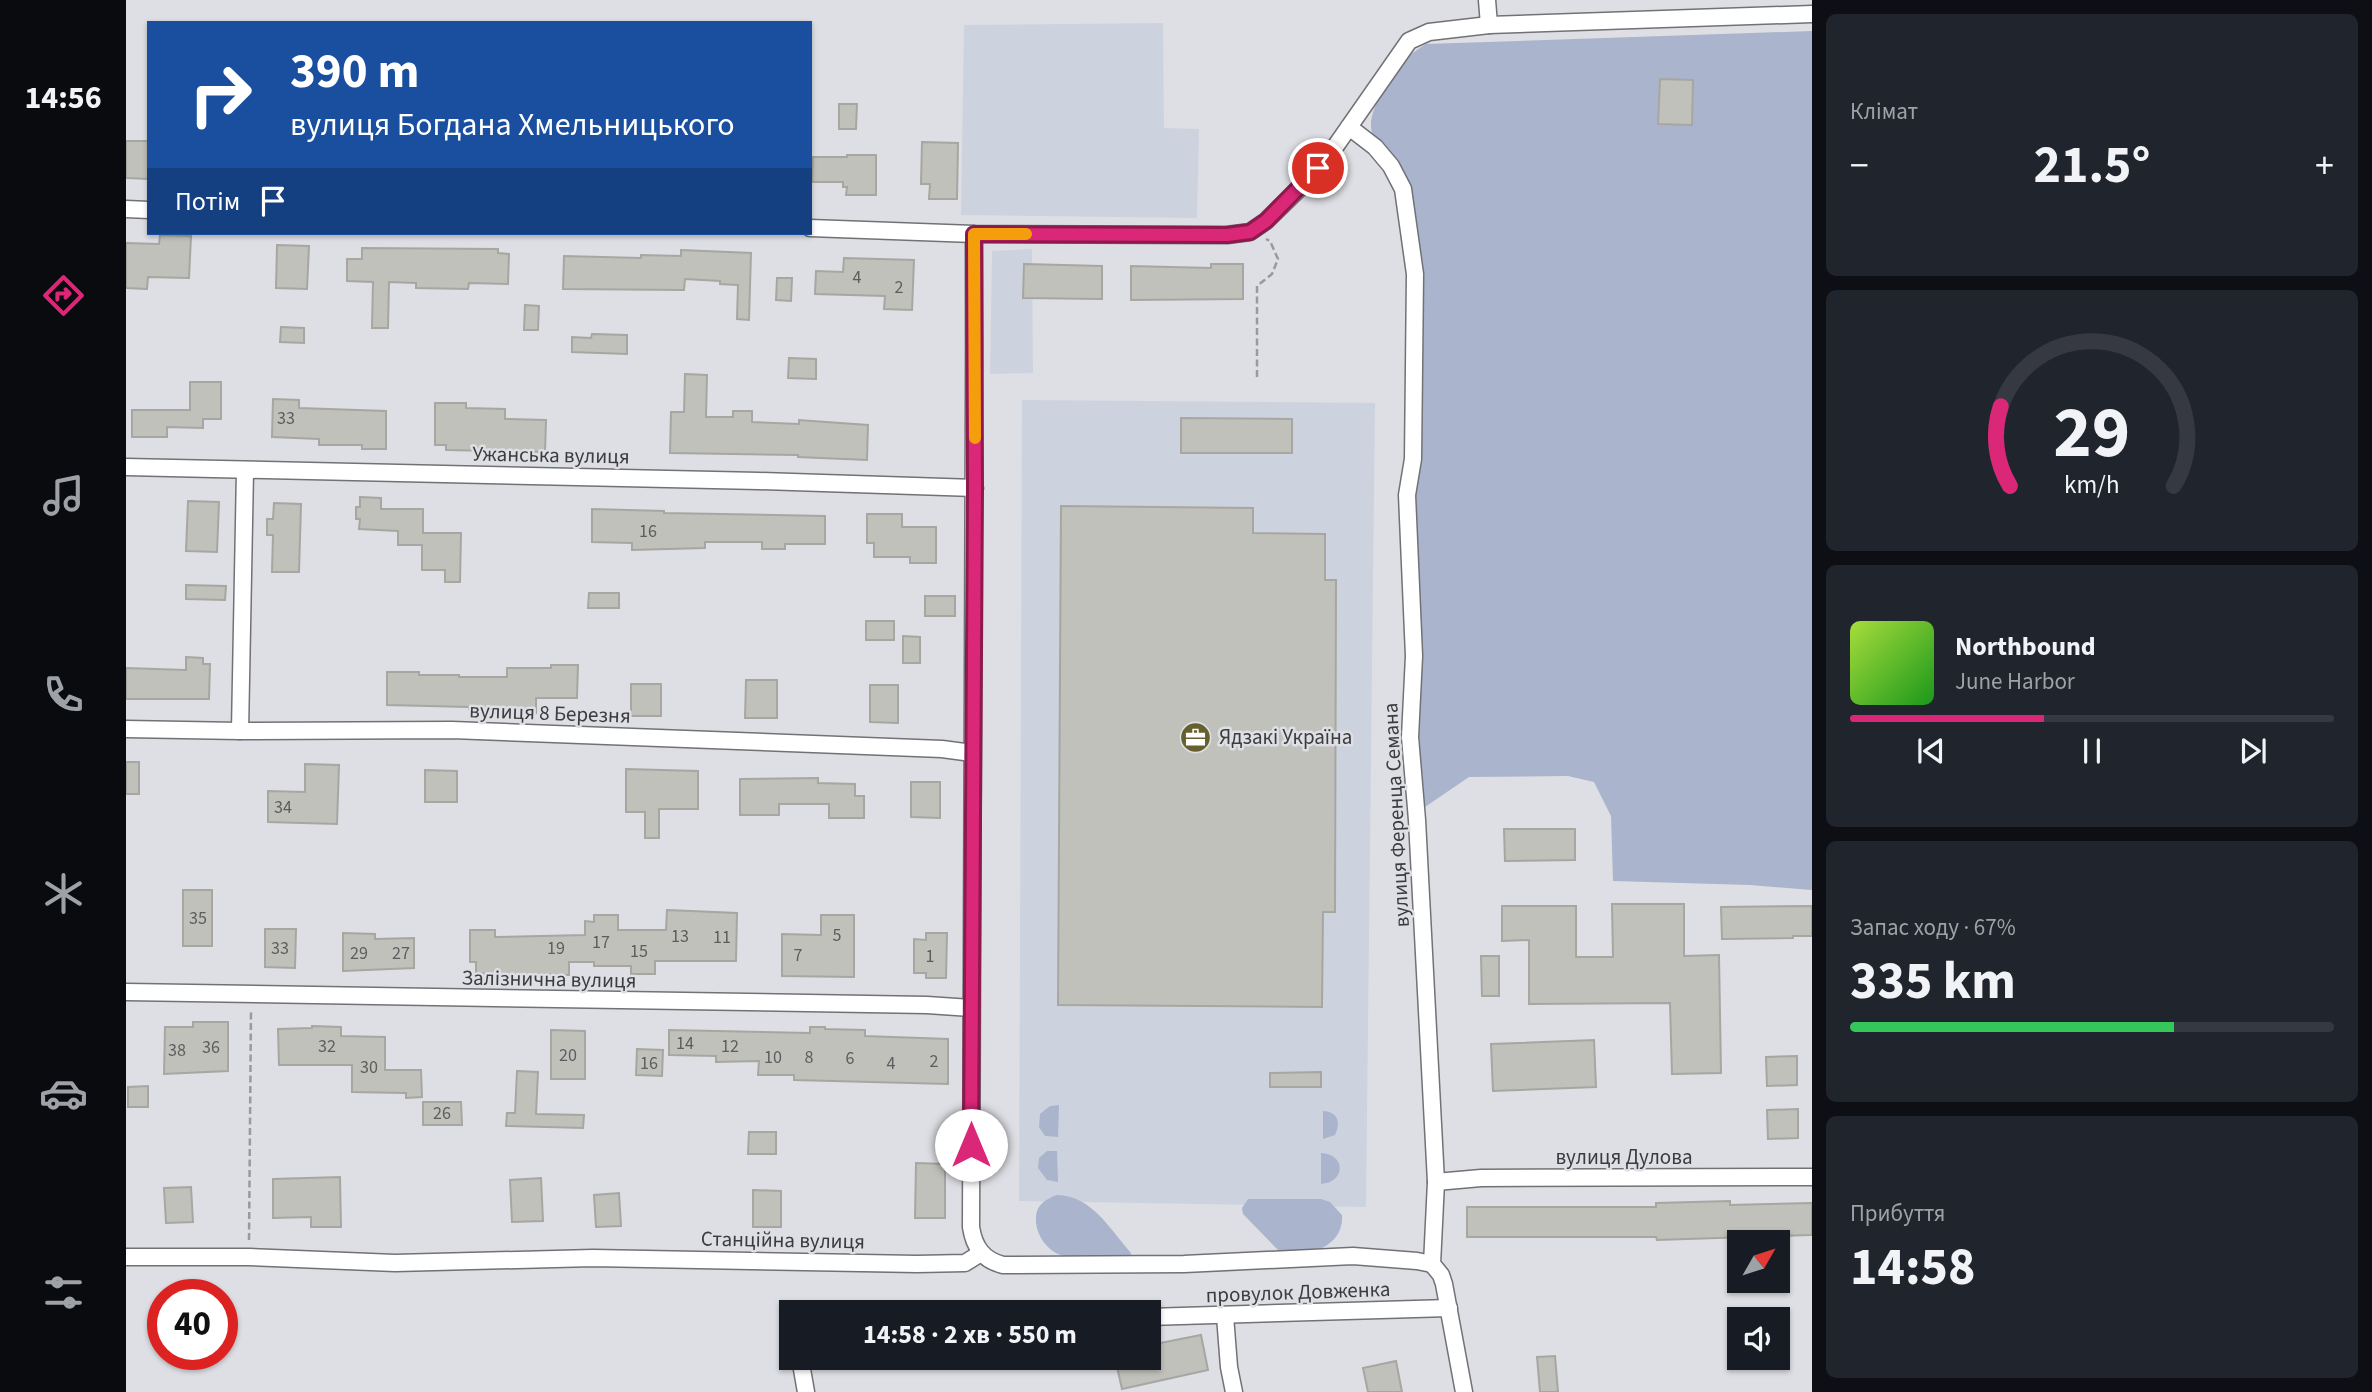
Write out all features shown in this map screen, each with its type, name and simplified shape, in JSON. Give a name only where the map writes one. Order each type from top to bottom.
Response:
[{"type":"street","points":[[1487,0],[1489,24]]},
{"type":"street","points":[[812,228],[974,234],[1227,235],[1250,232],[1266,221],[1328,157],[1409,41],[1429,32],[1489,24],[1812,14]]},
{"type":"street","name":"вулиця Ференца Семана","points":[[1349,127],[1375,147],[1391,166],[1403,189],[1415,274],[1413,459],[1407,495],[1413,656],[1410,737],[1417,820],[1436,1182],[1432,1264],[1441,1275],[1450,1308],[1464,1392]]},
{"type":"street","points":[[126,209],[147,209]]},
{"type":"street","points":[[974,234],[971,1009],[973,1238],[981,1253],[994,1263],[1030,1266],[1184,1265],[1353,1256],[1432,1264]]},
{"type":"street","name":"Ужанська вулиця","points":[[126,467],[745,480],[975,488]]},
{"type":"street","points":[[240,731],[244,470]]},
{"type":"street","name":"вулиця 8 Березня","points":[[126,729],[452,730],[942,749],[972,753]]},
{"type":"street","name":"Залізнична вулиця","points":[[126,992],[914,1005],[971,1009]]},
{"type":"street","name":"вулиця Дулова","points":[[1436,1182],[1480,1178],[1812,1177]]},
{"type":"street","name":"Станційна вулиця","points":[[126,1257],[249,1257],[394,1263],[672,1258],[753,1263],[917,1264],[965,1263],[981,1253]]},
{"type":"street","name":"провулок Довженка","points":[[1161,1317],[1450,1308]]},
{"type":"street","points":[[1225,1316],[1228,1367],[1234,1392]]},
{"type":"street","points":[[802,1370],[806,1392]]},
{"type":"path","points":[[1250,232],[1270,241],[1278,259],[1272,274],[1257,286],[1257,377]]},
{"type":"path","points":[[249,1257],[251,995]]},
{"type":"shaded area","points":[[1163,23],[1164,128],[1199,129],[1197,218],[961,215],[964,25]]},
{"type":"shaded area","points":[[1812,31],[1812,890],[1750,885],[1613,881],[1611,816],[1594,782],[1568,776],[1469,777],[1422,809],[1416,736],[1408,186],[1375,139],[1371,124],[1373,114],[1395,71],[1410,55],[1426,44]]},
{"type":"shaded area","points":[[1032,249],[1033,373],[990,374],[992,251]]},
{"type":"shaded area","name":"Ядзакі Україна","points":[[1022,400],[1375,403],[1366,1207],[1019,1201]]},
{"type":"shaded area","points":[[1059,1105],[1058,1137],[1045,1136],[1039,1127],[1040,1114],[1050,1106]]},
{"type":"shaded area","points":[[1323,1111],[1332,1113],[1337,1118],[1338,1126],[1335,1135],[1323,1139]]},
{"type":"shaded area","points":[[1047,1151],[1057,1151],[1058,1182],[1047,1180],[1038,1168],[1039,1158]]},
{"type":"shaded area","points":[[1321,1153],[1335,1158],[1340,1168],[1335,1178],[1321,1184]]},
{"type":"shaded area","points":[[1057,1195],[1080,1201],[1090,1207],[1131,1253],[1130,1257],[1071,1257],[1058,1254],[1049,1248],[1039,1234],[1036,1213],[1042,1203]]},
{"type":"shaded area","points":[[1248,1199],[1321,1199],[1330,1202],[1342,1215],[1341,1226],[1337,1236],[1321,1248],[1300,1253],[1279,1251],[1243,1214],[1242,1208]]},
{"type":"building","points":[[1660,79],[1693,80],[1692,125],[1658,124]]},
{"type":"building","points":[[839,104],[857,104],[856,129],[839,129]]},
{"type":"building","points":[[126,141],[147,141],[147,179],[126,178]]},
{"type":"building","points":[[922,142],[958,143],[957,199],[929,199],[930,184],[921,184]]},
{"type":"building","points":[[876,155],[876,195],[846,195],[847,187],[843,187],[843,182],[812,182],[813,157]]},
{"type":"building","points":[[160,235],[191,236],[189,278],[148,277],[147,289],[126,288],[126,243],[159,244]]},
{"type":"building","points":[[277,245],[309,246],[307,289],[276,288]]},
{"type":"building","points":[[362,248],[498,249],[498,253],[509,254],[508,284],[469,283],[468,289],[416,288],[416,283],[389,282],[388,328],[372,328],[373,282],[347,281],[347,259],[362,259]]},
{"type":"building","points":[[681,250],[751,253],[749,320],[737,319],[738,285],[720,284],[720,281],[685,279],[684,290],[563,289],[564,256],[681,256]]},
{"type":"building","points":[[844,258],[914,260],[912,310],[884,309],[885,296],[815,294],[816,271],[843,272]]},
{"type":"building","points":[[1024,264],[1102,266],[1102,299],[1023,298]]},
{"type":"building","points":[[1211,264],[1243,264],[1243,299],[1131,300],[1131,266],[1211,268]]},
{"type":"building","points":[[777,278],[792,278],[791,301],[776,300]]},
{"type":"building","points":[[525,305],[539,306],[538,330],[524,330]]},
{"type":"building","points":[[281,327],[304,328],[304,343],[280,342]]},
{"type":"building","points":[[592,334],[627,335],[627,354],[572,352],[572,337],[591,338]]},
{"type":"building","points":[[789,358],[816,359],[816,379],[788,378]]},
{"type":"building","points":[[685,374],[707,375],[706,417],[733,417],[733,411],[752,411],[752,422],[799,424],[799,420],[868,425],[867,460],[798,455],[670,453],[671,412],[684,412]]},
{"type":"building","points":[[190,382],[221,382],[221,419],[203,419],[203,428],[167,427],[167,437],[132,437],[132,410],[190,410]]},
{"type":"building","points":[[273,399],[299,400],[299,408],[386,411],[386,449],[362,449],[362,445],[319,445],[319,439],[272,437]]},
{"type":"building","points":[[435,403],[466,403],[466,408],[505,409],[505,419],[546,420],[545,452],[446,450],[446,445],[435,445]]},
{"type":"building","points":[[1181,418],[1292,419],[1292,453],[1181,453]]},
{"type":"building","points":[[360,497],[381,498],[381,509],[423,509],[423,533],[461,533],[460,582],[445,582],[445,570],[422,570],[422,545],[398,545],[398,531],[359,529],[360,519],[356,519],[356,507],[360,507]]},
{"type":"building","points":[[188,501],[219,502],[217,552],[186,551]]},
{"type":"building","points":[[274,503],[301,504],[299,572],[272,572],[273,535],[267,535],[267,519],[273,519]]},
{"type":"building","points":[[1061,506],[1253,508],[1253,533],[1325,534],[1325,580],[1336,580],[1335,912],[1323,912],[1322,1007],[1058,1005]]},
{"type":"building","points":[[592,509],[825,516],[825,544],[785,544],[785,549],[762,549],[762,542],[705,542],[705,548],[632,550],[632,543],[592,542]]},
{"type":"building","points":[[867,514],[902,514],[902,527],[936,527],[936,563],[910,563],[910,557],[874,557],[874,543],[867,543]]},
{"type":"building","points":[[186,585],[226,586],[225,600],[186,599]]},
{"type":"building","points":[[589,593],[619,593],[619,608],[588,608]]},
{"type":"building","points":[[925,596],[955,596],[955,616],[925,616]]},
{"type":"building","points":[[866,621],[894,621],[894,640],[866,640]]},
{"type":"building","points":[[903,636],[920,637],[920,663],[903,663]]},
{"type":"building","points":[[186,657],[203,658],[203,664],[210,664],[209,699],[126,699],[126,668],[186,670]]},
{"type":"building","points":[[551,665],[578,665],[577,698],[536,698],[536,713],[469,707],[387,705],[387,672],[507,677],[507,668],[551,668]]},
{"type":"building","points":[[746,680],[777,680],[777,718],[745,718]]},
{"type":"building","points":[[631,684],[661,684],[661,716],[631,716]]},
{"type":"building","points":[[870,685],[898,685],[898,723],[870,722]]},
{"type":"building","points":[[126,762],[139,762],[139,794],[126,794]]},
{"type":"building","points":[[305,764],[339,765],[337,824],[268,822],[268,791],[305,792]]},
{"type":"building","points":[[626,769],[698,771],[698,809],[659,809],[659,838],[645,838],[645,812],[626,812]]},
{"type":"building","points":[[425,770],[457,771],[457,802],[425,802]]},
{"type":"building","points":[[818,778],[818,783],[855,784],[855,796],[864,796],[864,818],[829,818],[829,804],[779,804],[779,815],[740,815],[740,779]]},
{"type":"building","points":[[911,782],[940,782],[940,818],[911,817]]},
{"type":"building","points":[[1504,829],[1575,829],[1575,860],[1505,861]]},
{"type":"building","points":[[183,890],[212,890],[212,946],[183,946]]},
{"type":"building","points":[[1612,904],[1684,904],[1684,956],[1719,955],[1721,1073],[1672,1074],[1670,1003],[1529,1004],[1529,940],[1502,941],[1502,906],[1576,906],[1576,957],[1613,957]]},
{"type":"building","points":[[1812,906],[1812,936],[1722,939],[1721,907]]},
{"type":"building","points":[[667,910],[737,913],[736,961],[655,961],[655,974],[631,974],[631,966],[594,966],[594,962],[569,962],[569,975],[534,976],[476,973],[476,962],[470,962],[470,930],[495,930],[495,937],[585,935],[585,921],[594,922],[594,915],[618,915],[618,930],[666,930]]},
{"type":"building","points":[[821,915],[854,915],[854,977],[782,976],[782,934],[821,935]]},
{"type":"building","points":[[265,929],[296,929],[295,968],[265,967]]},
{"type":"building","points":[[343,933],[375,934],[375,939],[414,938],[414,968],[343,971]]},
{"type":"building","points":[[926,933],[947,933],[946,978],[926,978],[926,973],[914,973],[914,939],[926,940]]},
{"type":"building","points":[[1481,956],[1499,956],[1499,996],[1482,996]]},
{"type":"building","points":[[193,1022],[228,1022],[228,1071],[164,1074],[165,1027],[193,1027]]},
{"type":"building","points":[[341,1027],[341,1036],[385,1037],[385,1070],[421,1070],[422,1097],[406,1098],[406,1093],[352,1092],[352,1065],[279,1065],[278,1029]]},
{"type":"building","points":[[810,1027],[865,1030],[865,1036],[948,1039],[948,1084],[794,1080],[794,1075],[758,1075],[759,1061],[716,1062],[716,1056],[669,1055],[669,1030],[810,1033]]},
{"type":"building","points":[[551,1030],[585,1031],[585,1079],[551,1079]]},
{"type":"building","points":[[1594,1040],[1596,1087],[1493,1091],[1491,1044]]},
{"type":"building","points":[[637,1049],[663,1050],[662,1076],[636,1075]]},
{"type":"building","points":[[1797,1056],[1797,1085],[1767,1086],[1766,1057]]},
{"type":"building","points":[[517,1071],[538,1072],[536,1114],[584,1115],[583,1128],[506,1126],[507,1113],[515,1113]]},
{"type":"building","points":[[1321,1072],[1321,1087],[1270,1087],[1270,1073]]},
{"type":"building","points":[[148,1086],[148,1107],[128,1107],[128,1087]]},
{"type":"building","points":[[423,1102],[461,1102],[462,1125],[423,1125]]},
{"type":"building","points":[[1798,1109],[1798,1138],[1768,1139],[1767,1110]]},
{"type":"building","points":[[749,1132],[776,1132],[776,1154],[748,1154]]},
{"type":"building","points":[[916,1163],[945,1164],[945,1218],[915,1218]]},
{"type":"building","points":[[340,1177],[341,1227],[311,1227],[311,1217],[273,1218],[273,1179]]},
{"type":"building","points":[[541,1178],[543,1221],[512,1222],[510,1180]]},
{"type":"building","points":[[191,1187],[193,1222],[166,1223],[164,1188]]},
{"type":"building","points":[[753,1190],[781,1191],[781,1227],[753,1227]]},
{"type":"building","points":[[619,1193],[621,1226],[596,1227],[594,1195]]},
{"type":"building","points":[[1656,1203],[1812,1203],[1812,1235],[1790,1236],[1790,1230],[1727,1230],[1727,1238],[1657,1240],[1656,1237],[1467,1237],[1467,1207],[1656,1207]]},
{"type":"building","points":[[1201,1335],[1208,1370],[1122,1389],[1118,1370],[1161,1370],[1161,1343]]},
{"type":"building","points":[[1555,1356],[1558,1392],[1540,1392],[1537,1357]]},
{"type":"building","points":[[1396,1361],[1402,1392],[1368,1392],[1363,1368]]},
{"type":"slow traffic","points":[[975,438],[974,234],[1026,234]]},
{"type":"place","name":"Ядзакі Україна","points":[[1196,737]]},
{"type":"route","points":[[971,1145],[974,234],[1227,235],[1250,232],[1266,221],[1318,168]]}]
